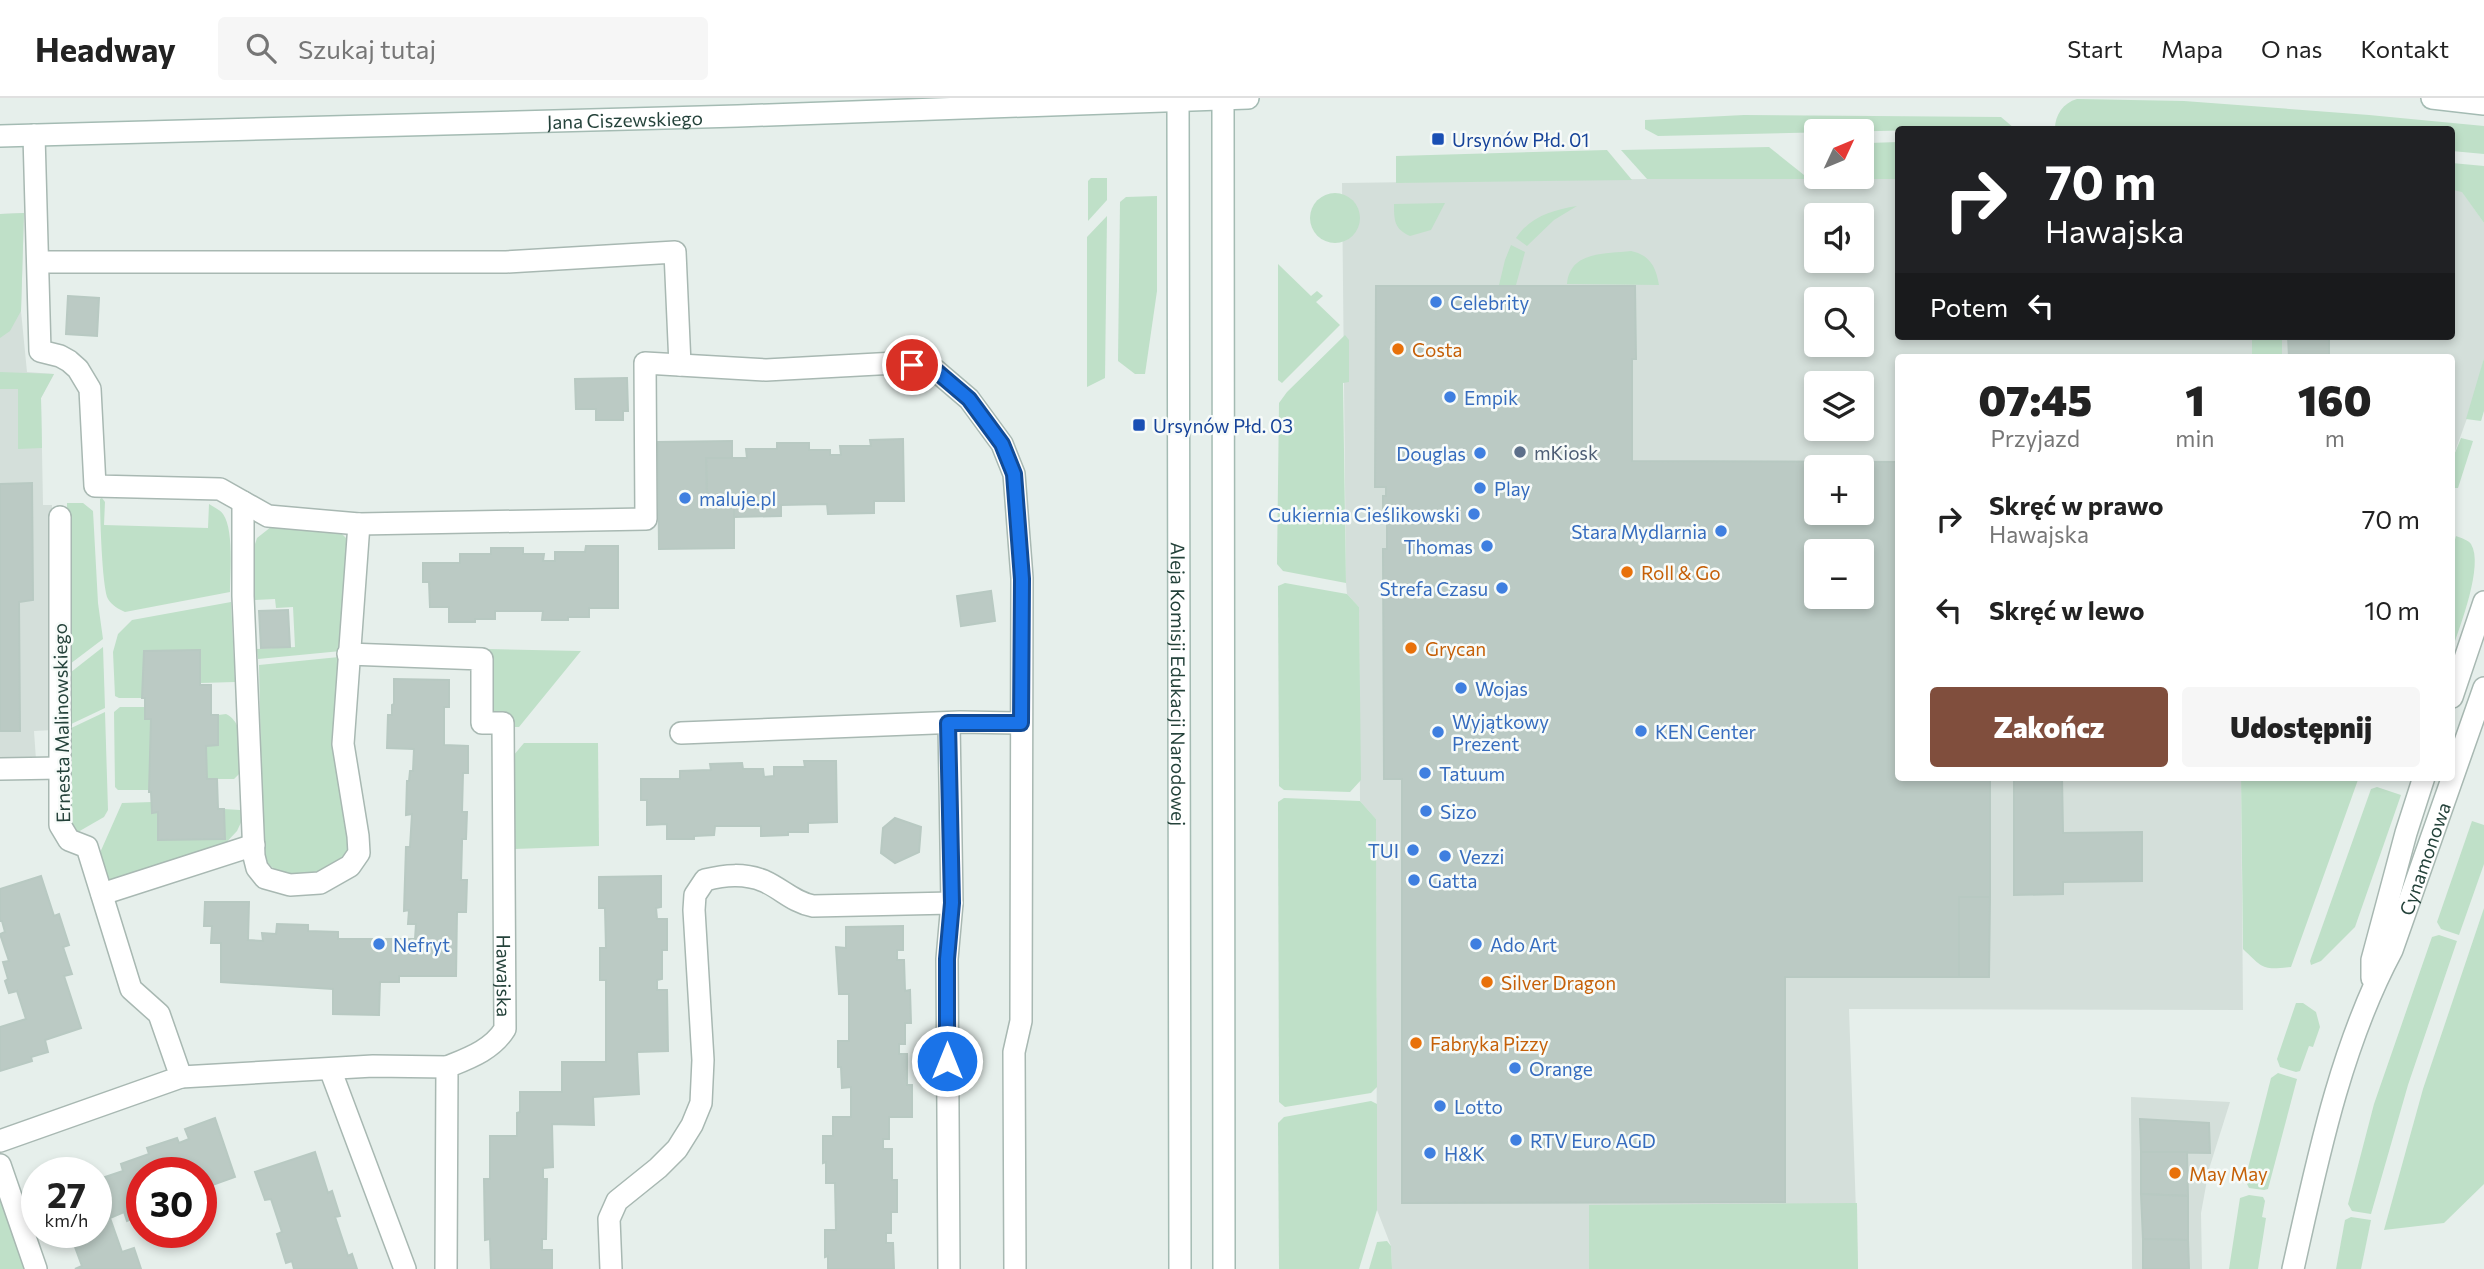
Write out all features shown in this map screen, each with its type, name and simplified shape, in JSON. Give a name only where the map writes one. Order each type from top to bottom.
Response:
[{"type":"street","points":[[1223,98],[1224,1269]]},
{"type":"street","name":"Jana Ciszewskiego","points":[[0,136],[738,116],[1248,98]]},
{"type":"street","points":[[2432,98],[2484,104]]},
{"type":"street","name":"Aleja Komisji Edukacji Narodowej","points":[[1178,99],[1180,1269]]},
{"type":"street","points":[[34,135],[40,351],[69,361],[78,369],[90,389],[95,486],[220,489],[268,516],[359,524],[646,519],[645,363],[766,370],[896,363],[927,366],[969,399],[1002,444],[1014,474],[1022,579],[1021,1021],[1014,1052],[1015,1269]]},
{"type":"street","points":[[38,262],[506,262],[675,252],[680,365]]},
{"type":"street","points":[[243,502],[243,596],[254,856],[260,873],[265,878],[290,885],[320,883],[350,866],[359,853],[343,744],[359,524]]},
{"type":"street","name":"Ernesta Malinowskiego","points":[[60,517],[60,825],[69,840],[87,847],[131,989],[159,1014],[181,1077]]},
{"type":"street","points":[[2455,688],[2484,602]]},
{"type":"street","name":"Hawajska","points":[[348,654],[482,659],[482,723],[503,723],[505,1029],[477,1056],[447,1067]]},
{"type":"street","name":"Cynamonowa","points":[[2455,771],[2484,688]]},
{"type":"street","points":[[681,733],[948,723],[1021,723]]},
{"type":"street","points":[[948,723],[952,903],[947,959],[949,1269]]},
{"type":"street","points":[[0,769],[60,768]]},
{"type":"street","name":"Cynamonowa","points":[[2372,987],[2372,960],[2423,781]]},
{"type":"street","name":"Cynamonowa","points":[[2293,1269],[2324,1129],[2372,987],[2392,950],[2451,781]]},
{"type":"street","points":[[102,894],[254,845]]},
{"type":"street","points":[[611,1269],[609,1219],[617,1202],[677,1149],[701,1104],[703,1060],[694,911],[695,895],[705,880],[723,875],[743,875],[765,881],[799,903],[813,906],[952,903]]},
{"type":"street","points":[[0,1141],[181,1077],[373,1066],[447,1067],[446,1269]]},
{"type":"street","points":[[330,1069],[405,1269]]},
{"type":"street","points":[[0,1165],[36,1269]]},
{"type":"shaded area","name":"KEN Center","points":[[1804,179],[1804,189],[1874,189],[1874,179],[1895,179],[1895,340],[2252,340],[2252,354],[1895,354],[1895,781],[2241,781],[2243,1010],[1849,1009],[1858,1269],[1392,1269],[1391,1246],[1377,1210],[1376,819],[1360,801],[1359,607],[1347,594],[1342,183]]},
{"type":"shaded area","points":[[2455,190],[2462,191],[2484,223],[2484,358],[2474,399],[2455,452],[2455,354],[2282,354],[2282,340],[2455,340]]},
{"type":"shaded area","points":[[24,213],[21,311],[27,372],[54,374],[41,398],[43,505],[52,505],[54,730],[34,731],[36,760],[0,760],[0,214]]},
{"type":"shaded area","points":[[2131,1097],[2230,1102],[2209,1169],[2201,1213],[2202,1269],[2132,1269]]},
{"type":"green space","points":[[2077,99],[2184,101],[2484,126],[2484,154],[2455,151],[2455,126],[2055,126],[2056,119],[2068,103]]},
{"type":"green space","points":[[1744,115],[2001,117],[2012,126],[1895,126],[1895,131],[1874,131],[1874,119],[1804,119],[1804,133],[1658,136],[1645,129],[1645,120]]},
{"type":"green space","points":[[1895,142],[1895,179],[1874,179],[1874,143]]},
{"type":"green space","points":[[1769,147],[1804,175],[1804,179],[1647,179],[1621,150]]},
{"type":"green space","points":[[1607,150],[1632,180],[1396,183],[1396,156]]},
{"type":"green space","points":[[2455,163],[2484,166],[2484,223],[2462,192],[2455,191]]},
{"type":"green space","points":[[1091,178],[1107,178],[1107,200],[1088,221],[1088,181]]},
{"type":"green space","points":[[1335,193],[1353,200],[1360,218],[1353,236],[1335,243],[1317,236],[1310,218],[1317,200]]},
{"type":"green space","points":[[1157,196],[1157,291],[1145,374],[1135,374],[1118,361],[1120,202],[1126,197]]},
{"type":"green space","points":[[1445,203],[1431,230],[1410,236],[1396,223],[1394,204]]},
{"type":"green space","points":[[1577,206],[1554,220],[1527,246],[1516,238],[1528,225],[1542,216]]},
{"type":"green space","points":[[24,213],[21,311],[10,331],[0,338],[0,214]]},
{"type":"green space","points":[[1107,216],[1105,378],[1087,387],[1087,237]]},
{"type":"green space","points":[[1511,245],[1525,252],[1516,285],[1499,285],[1505,260]]},
{"type":"green space","points":[[1631,251],[1643,255],[1651,263],[1659,285],[1567,284],[1575,265],[1582,260],[1600,254]]},
{"type":"green space","points":[[1278,264],[1311,296],[1317,291],[1323,296],[1316,302],[1340,325],[1282,383],[1278,380]]},
{"type":"green space","points":[[1345,335],[1349,340],[1349,382],[1343,383],[1346,583],[1283,571],[1277,564],[1279,403]]},
{"type":"green space","points":[[2252,340],[2282,340],[2282,354],[2252,354]]},
{"type":"green space","points":[[2484,358],[2484,411],[2481,421],[2466,419]]},
{"type":"green space","points":[[0,372],[54,374],[41,398],[42,448],[18,449],[18,389],[0,389]]},
{"type":"green space","points":[[2461,438],[2473,441],[2458,488],[2455,488],[2455,453]]},
{"type":"green space","points":[[102,498],[105,502],[104,525],[208,528],[209,504],[219,510],[229,530],[230,592],[125,612],[115,607],[108,599],[104,581],[100,520]]},
{"type":"green space","points":[[67,503],[83,503],[93,511],[98,603],[103,639],[66,667]]},
{"type":"green space","points":[[271,527],[339,531],[347,539],[341,651],[258,659],[257,649],[295,647],[293,607],[276,608],[275,599],[255,600],[254,547],[257,538]]},
{"type":"green space","points":[[2456,536],[2471,544],[2475,566],[2455,641]]},
{"type":"green space","points":[[1285,583],[1347,594],[1359,607],[1361,780],[1350,792],[1284,790],[1279,786],[1278,586]]},
{"type":"green space","points":[[231,602],[235,682],[200,683],[199,650],[145,651],[142,698],[115,696],[113,652],[118,634],[132,620]]},
{"type":"green space","points":[[103,647],[105,708],[67,726],[66,676]]},
{"type":"green space","points":[[487,649],[581,651],[519,727],[511,727],[511,716],[508,713],[489,713]]},
{"type":"green space","points":[[339,657],[352,841],[336,863],[307,873],[291,874],[274,869],[263,853],[259,665]]},
{"type":"green space","points":[[120,707],[145,707],[145,719],[151,719],[149,790],[118,790],[115,787],[114,712]]},
{"type":"green space","points":[[105,712],[108,810],[104,817],[71,836],[67,730]]},
{"type":"green space","points":[[226,714],[237,724],[239,731],[241,772],[234,779],[207,779],[206,746],[218,745],[218,715]]},
{"type":"green space","points":[[524,743],[598,743],[599,846],[514,849],[513,756]]},
{"type":"green space","points":[[2241,781],[2358,781],[2291,967],[2264,967],[2243,949]]},
{"type":"green space","points":[[2377,787],[2401,795],[2355,927],[2321,961],[2311,965],[2310,961],[2371,789]]},
{"type":"green space","points":[[1284,798],[1360,801],[1376,819],[1377,1087],[1371,1093],[1285,1107],[1279,1102],[1278,802]]},
{"type":"green space","points":[[152,802],[152,812],[158,812],[158,840],[224,839],[224,809],[240,810],[244,816],[237,831],[222,847],[108,883],[99,855],[122,803]]},
{"type":"green space","points":[[2472,821],[2484,825],[2484,864],[2459,935],[2441,929],[2437,922]]},
{"type":"green space","points":[[2484,908],[2484,1184],[2444,1223],[2384,1230],[2423,1089]]},
{"type":"green space","points":[[2439,935],[2457,941],[2408,1085],[2371,1214],[2352,1211],[2348,1204],[2374,1104],[2432,937]]},
{"type":"green space","points":[[2296,1003],[2303,1003],[2316,1012],[2320,1027],[2313,1047],[2309,1046],[2300,1071],[2296,1072],[2280,1067],[2277,1059]]},
{"type":"green space","points":[[2278,1073],[2297,1079],[2268,1189],[2249,1188],[2245,1180],[2271,1078]]},
{"type":"green space","points":[[1371,1101],[1377,1104],[1377,1210],[1359,1269],[1279,1269],[1278,1123],[1284,1117]]},
{"type":"green space","points":[[0,1178],[30,1269],[0,1269]]},
{"type":"green space","points":[[2249,1195],[2263,1197],[2265,1201],[2262,1217],[2266,1218],[2258,1269],[2229,1269],[2240,1198]]},
{"type":"green space","points":[[1857,1203],[1858,1269],[1589,1269],[1589,1205]]},
{"type":"green space","points":[[2351,1217],[2371,1220],[2361,1269],[2336,1269],[2345,1220]]},
{"type":"green space","points":[[1387,1241],[1391,1246],[1392,1269],[1369,1269],[1377,1242]]},
{"type":"building","name":"KEN Center","points":[[1376,286],[1635,286],[1636,359],[1632,359],[1632,461],[1804,462],[1804,525],[1874,525],[1874,462],[1895,462],[1895,781],[1990,781],[1990,897],[1959,897],[1959,977],[1785,977],[1785,1202],[1402,1203],[1402,779],[1384,779],[1383,549],[1387,549],[1387,517],[1383,517],[1383,496],[1386,496],[1386,487],[1375,487]]},
{"type":"building","points":[[68,296],[99,298],[97,336],[66,334]]},
{"type":"building","points":[[2288,340],[2329,340],[2329,354],[2289,354]]},
{"type":"building","points":[[627,378],[628,411],[623,411],[623,420],[596,420],[596,409],[576,409],[575,379]]},
{"type":"building","points":[[903,439],[904,501],[874,501],[874,513],[828,514],[827,504],[781,505],[781,516],[734,517],[734,503],[707,503],[706,458],[747,458],[746,449],[777,449],[777,443],[809,443],[809,450],[830,450],[830,455],[841,455],[840,446],[871,446],[870,440]]},
{"type":"building","points":[[732,441],[732,458],[706,458],[707,503],[734,503],[734,548],[659,549],[658,442]]},
{"type":"building","points":[[32,483],[33,600],[19,602],[20,731],[0,731],[0,484]]},
{"type":"building","points":[[586,546],[618,546],[618,608],[589,608],[589,617],[568,617],[568,620],[542,620],[543,611],[495,611],[495,619],[449,622],[449,607],[430,607],[429,582],[423,582],[423,563],[460,563],[460,554],[491,554],[491,548],[523,548],[523,554],[544,554],[543,561],[555,561],[555,552],[585,552]]},
{"type":"building","points":[[991,591],[995,621],[961,626],[957,596]]},
{"type":"building","points":[[288,610],[290,647],[261,648],[259,611]]},
{"type":"building","points":[[200,650],[200,685],[211,685],[211,715],[218,715],[218,745],[206,746],[207,779],[217,779],[218,809],[224,809],[225,839],[158,840],[158,812],[152,813],[149,792],[151,719],[145,719],[145,698],[142,698],[144,651]]},
{"type":"building","points":[[394,679],[449,680],[449,707],[444,707],[444,745],[468,746],[468,773],[463,773],[462,812],[467,812],[466,839],[462,839],[461,880],[467,880],[466,912],[457,912],[456,976],[399,976],[399,982],[380,982],[379,1015],[333,1014],[333,989],[221,982],[221,943],[211,943],[212,926],[204,926],[205,902],[249,902],[248,940],[263,941],[262,933],[276,934],[277,924],[308,925],[308,931],[338,932],[338,939],[415,939],[416,924],[408,924],[409,910],[404,911],[406,847],[410,847],[412,814],[406,815],[407,781],[410,771],[413,771],[414,749],[387,748],[388,715],[392,715],[394,704]]},
{"type":"building","points":[[804,761],[836,761],[837,822],[808,823],[808,832],[761,836],[761,826],[715,826],[714,835],[694,836],[694,839],[667,839],[667,824],[647,825],[647,800],[641,800],[641,779],[680,779],[680,771],[711,770],[710,764],[742,763],[743,769],[763,769],[764,777],[774,776],[774,767],[805,767]]},
{"type":"building","points":[[2014,781],[2062,781],[2063,833],[2142,832],[2142,881],[2063,882],[2063,894],[2014,895]]},
{"type":"building","points":[[895,818],[921,827],[919,852],[895,863],[881,853],[883,828]]},
{"type":"building","points":[[41,876],[54,916],[59,914],[69,945],[63,947],[72,974],[64,976],[81,1028],[45,1040],[48,1052],[31,1057],[32,1061],[0,1071],[0,1027],[26,1019],[17,991],[9,993],[5,981],[8,979],[3,962],[9,961],[0,934],[5,932],[0,921],[0,889]]},
{"type":"building","points":[[661,876],[661,907],[656,908],[657,919],[667,919],[667,950],[662,950],[662,979],[657,980],[657,990],[667,990],[668,1051],[637,1052],[639,1094],[593,1097],[594,1125],[552,1124],[553,1167],[543,1168],[543,1179],[547,1179],[546,1239],[542,1239],[542,1250],[552,1250],[552,1269],[491,1269],[490,1239],[485,1240],[484,1179],[490,1179],[490,1136],[517,1136],[520,1092],[562,1092],[562,1062],[606,1062],[606,980],[600,980],[600,948],[606,948],[605,908],[599,908],[599,877]]},
{"type":"building","points":[[1959,897],[1990,897],[1989,977],[1959,977]]},
{"type":"building","points":[[903,926],[903,950],[897,950],[897,960],[904,960],[905,991],[910,990],[911,1023],[905,1023],[905,1044],[899,1044],[899,1054],[907,1054],[907,1085],[912,1085],[912,1117],[889,1117],[889,1139],[883,1139],[883,1149],[892,1149],[892,1180],[897,1180],[897,1212],[891,1212],[891,1233],[886,1233],[886,1243],[893,1243],[894,1269],[828,1269],[825,1230],[836,1230],[835,1183],[826,1183],[823,1136],[833,1136],[833,1117],[851,1117],[851,1087],[842,1088],[841,1067],[838,1067],[838,1041],[849,1041],[849,994],[839,994],[836,947],[846,948],[846,927]]},
{"type":"building","points":[[215,1118],[235,1177],[217,1183],[217,1157],[141,1157],[149,1154],[147,1148],[177,1138],[179,1143],[189,1139],[185,1129]]},
{"type":"building","points":[[2140,1119],[2209,1123],[2210,1153],[2141,1152]]},
{"type":"building","points":[[315,1152],[328,1193],[332,1191],[340,1216],[335,1217],[348,1256],[352,1254],[357,1269],[294,1269],[292,1261],[286,1263],[277,1234],[282,1232],[271,1199],[265,1200],[255,1172]]},
{"type":"building","points":[[2141,1152],[2187,1152],[2188,1196],[2141,1194]]},
{"type":"building","points":[[126,1162],[126,1218],[124,1212],[112,1217],[112,1175],[123,1171],[121,1164]]},
{"type":"building","points":[[2141,1194],[2188,1196],[2188,1240],[2143,1239]]},
{"type":"building","points":[[112,1224],[122,1252],[134,1248],[141,1269],[75,1269],[82,1266],[75,1248],[112,1248]]},
{"type":"building","points":[[2143,1239],[2188,1240],[2189,1269],[2143,1269]]},
{"type":"place","name":"Ursynów Płd. 01","points":[[1438,139]]},
{"type":"place","name":"Celebrity","points":[[1436,302]]},
{"type":"place","name":"Costa","points":[[1398,349]]},
{"type":"place","name":"Empik","points":[[1450,397]]},
{"type":"place","name":"Ursynów Płd. 03","points":[[1139,425]]},
{"type":"place","name":"mKiosk","points":[[1520,452]]},
{"type":"place","name":"Douglas","points":[[1480,453]]},
{"type":"place","name":"Play","points":[[1480,488]]},
{"type":"place","name":"maluje.pl","points":[[685,498]]},
{"type":"place","name":"Cukiernia Cieślikowski","points":[[1474,514]]},
{"type":"place","name":"Stara Mydlarnia","points":[[1721,531]]},
{"type":"place","name":"Thomas","points":[[1487,546]]},
{"type":"place","name":"Roll & Go","points":[[1627,572]]},
{"type":"place","name":"Strefa Czasu","points":[[1502,588]]},
{"type":"place","name":"Grycan","points":[[1411,648]]},
{"type":"place","name":"Wojas","points":[[1461,688]]},
{"type":"place","name":"KEN Center","points":[[1641,731]]},
{"type":"place","name":"Wyjątkowy Prezent","points":[[1438,732]]},
{"type":"place","name":"Tatuum","points":[[1425,773]]},
{"type":"place","name":"Sizo","points":[[1426,811]]},
{"type":"place","name":"TUI","points":[[1413,850]]},
{"type":"place","name":"Vezzi","points":[[1445,856]]},
{"type":"place","name":"Gatta","points":[[1414,880]]},
{"type":"place","name":"Nefryt","points":[[379,944]]},
{"type":"place","name":"Ado Art","points":[[1476,944]]},
{"type":"place","name":"Silver Dragon","points":[[1487,982]]},
{"type":"place","name":"Fabryka Pizzy","points":[[1416,1043]]},
{"type":"place","name":"Orange","points":[[1515,1068]]},
{"type":"place","name":"Lotto","points":[[1440,1106]]},
{"type":"place","name":"RTV Euro AGD","points":[[1516,1140]]},
{"type":"place","name":"H&K","points":[[1430,1153]]},
{"type":"place","name":"May May","points":[[2175,1173]]},
{"type":"route","points":[[912,365],[927,366],[951,383],[969,399],[1002,444],[1014,474],[1022,579],[1021,723],[948,723],[952,903],[947,959],[947,1061]]}]
